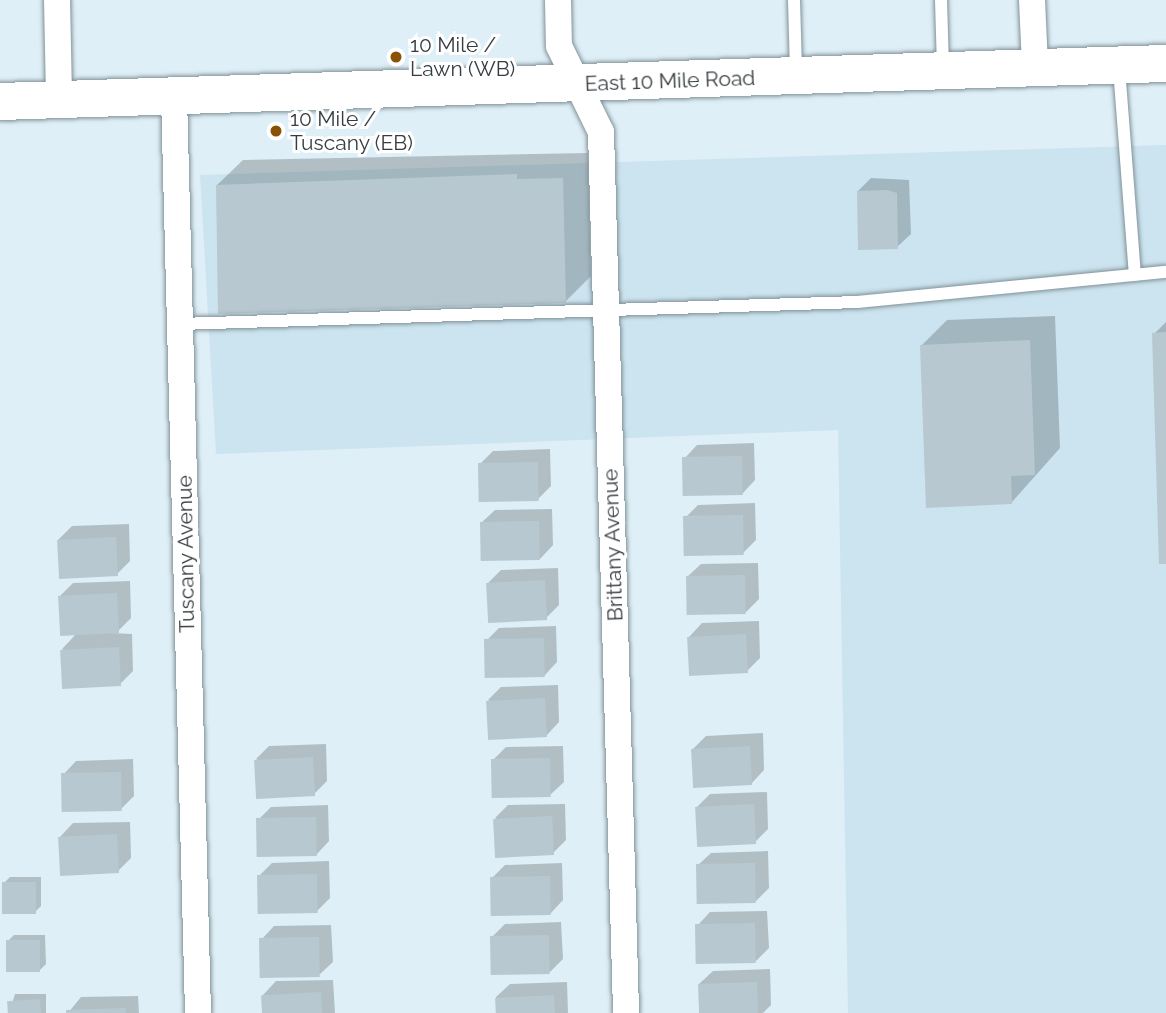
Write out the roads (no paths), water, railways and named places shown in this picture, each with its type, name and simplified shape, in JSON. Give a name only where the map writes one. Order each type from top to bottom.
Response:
[{"type":"main road","name":"East 10 Mile Road","points":[[59,99],[1166,63]]},
{"type":"main road","points":[[0,101],[59,99]]},
{"type":"street","points":[[57,0],[59,99]]},
{"type":"street","name":"Brittany Avenue","points":[[558,0],[559,46],[573,84],[601,132],[626,1013]]},
{"type":"street","points":[[1032,0],[1034,67]]},
{"type":"street","name":"Tuscany Avenue","points":[[174,96],[198,1013]]},
{"type":"lane","points":[[794,0],[796,76]]},
{"type":"lane","points":[[941,0],[943,70]]},
{"type":"lane","points":[[1119,64],[1135,274]]},
{"type":"lane","points":[[180,324],[858,302],[1166,272]]},
{"type":"place","name":"10 Mile / Lawn (WB)","points":[[396,57]]},
{"type":"place","name":"10 Mile / Tuscany (EB)","points":[[276,131]]}]
